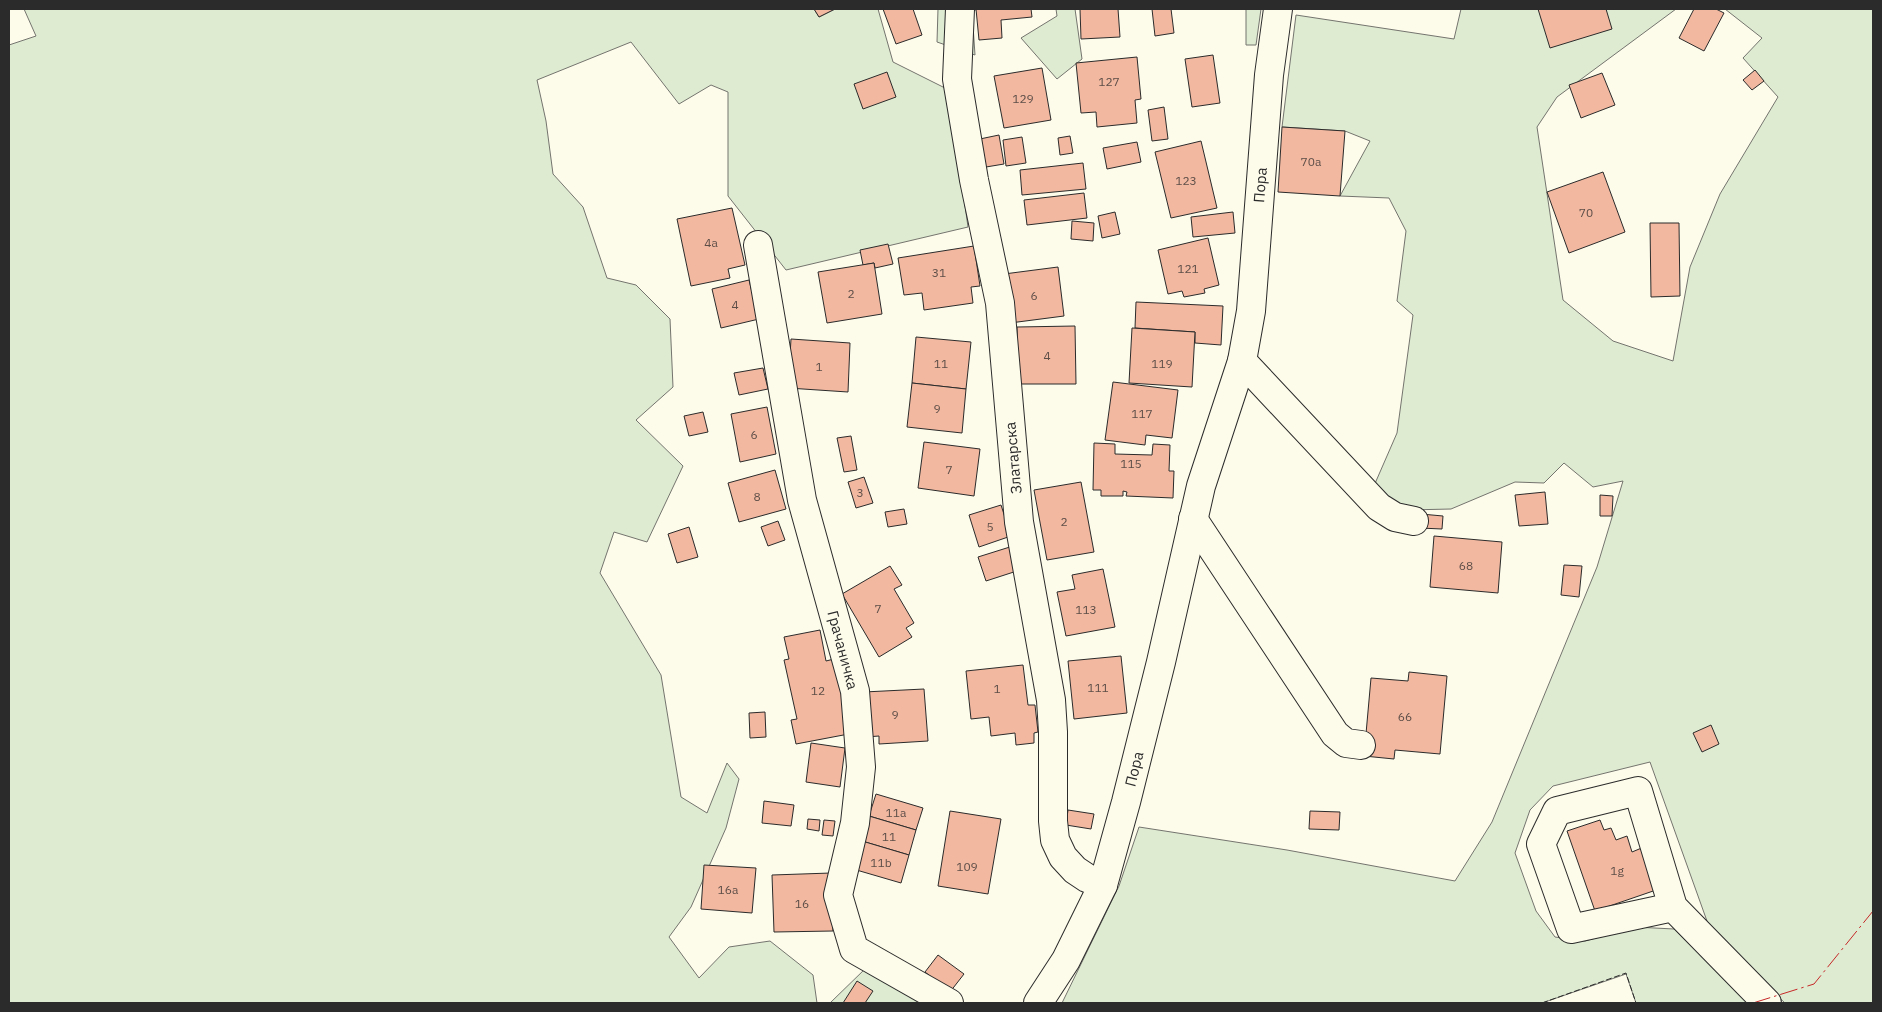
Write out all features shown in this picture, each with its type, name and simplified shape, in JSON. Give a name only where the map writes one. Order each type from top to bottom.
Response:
[{"type":"street","name":"Златарска","points":[[960,9],[958,79],[974,180],[1000,303],[1019,522],[1051,700],[1053,732],[1052,821],[1055,840],[1063,857],[1075,870],[1087,878],[1104,885]]},
{"type":"street","name":"Пора","points":[[1038,1003],[1066,960],[1104,885],[1154,690],[1209,458],[1242,361],[1251,311],[1269,75],[1278,9]]},
{"type":"street","name":"Грачаничка","points":[[758,245],[802,500],[855,691],[861,767],[855,823],[838,895],[854,949],[949,1003]]},
{"type":"street","points":[[1242,361],[1378,508],[1395,517],[1414,521]]},
{"type":"street","points":[[1193,519],[1334,734],[1346,742],[1361,745]]},
{"type":"street","points":[[1673,907],[1571,929],[1540,844],[1557,811],[1638,790],[1673,907],[1767,1003]]},
{"type":"green space","points":[[24,9],[814,9],[819,17],[835,9],[878,9],[893,62],[949,90],[968,227],[786,270],[728,196],[728,92],[711,85],[679,104],[631,42],[537,80],[546,121],[553,174],[583,207],[607,278],[636,285],[670,319],[673,387],[636,420],[683,466],[647,542],[614,532],[600,573],[661,675],[681,797],[707,813],[727,763],[739,779],[726,828],[691,907],[669,937],[699,978],[729,947],[770,941],[813,975],[817,1003],[9,1003],[9,45],[36,36]]},
{"type":"green space","points":[[938,9],[979,9],[972,11],[975,55],[937,42]]},
{"type":"green space","points":[[1056,9],[1075,9],[1082,59],[1057,79],[1021,38],[1057,16]]},
{"type":"green space","points":[[1246,9],[1261,9],[1256,45],[1246,45]]},
{"type":"green space","points":[[1461,9],[1676,9],[1557,97],[1537,127],[1563,300],[1613,341],[1673,361],[1690,267],[1720,194],[1778,97],[1743,58],[1762,38],[1725,9],[1873,9],[1873,1003],[1785,1003],[1712,935],[1650,762],[1553,786],[1530,810],[1515,853],[1536,911],[1555,937],[1585,941],[1635,927],[1674,929],[1748,1003],[1636,1003],[1626,974],[1542,1003],[1062,1003],[1119,886],[1139,827],[1287,850],[1455,881],[1492,822],[1597,567],[1623,481],[1593,487],[1564,463],[1544,483],[1515,482],[1451,509],[1363,511],[1397,433],[1413,315],[1397,301],[1406,231],[1389,198],[1340,196],[1370,141],[1345,131],[1282,127],[1296,15],[1454,39]]},
{"type":"green space","points":[[866,968],[929,1003],[830,1003]]},
{"type":"building","points":[[814,9],[835,9],[819,17]]},
{"type":"building","points":[[883,9],[913,9],[922,35],[896,44]]},
{"type":"building","points":[[976,9],[1031,9],[1032,17],[1001,20],[1002,38],[979,40]]},
{"type":"building","points":[[1080,9],[1118,9],[1120,37],[1081,39]]},
{"type":"building","points":[[1152,9],[1171,9],[1174,33],[1155,36]]},
{"type":"building","points":[[1538,9],[1606,9],[1612,29],[1550,48]]},
{"type":"building","points":[[1694,9],[1716,9],[1724,13],[1704,51],[1679,38]]},
{"type":"building","points":[[1213,55],[1220,103],[1192,107],[1185,59]]},
{"type":"building","points":[[1137,57],[1141,99],[1135,100],[1137,123],[1097,127],[1096,112],[1081,113],[1076,63]]},
{"type":"building","points":[[1042,68],[1051,120],[1004,128],[994,76]]},
{"type":"building","points":[[1755,70],[1764,81],[1752,90],[1743,80]]},
{"type":"building","points":[[887,72],[896,97],[863,109],[854,84]]},
{"type":"building","points":[[1602,73],[1615,105],[1581,118],[1569,85]]},
{"type":"building","points":[[1164,107],[1168,139],[1152,141],[1148,110]]},
{"type":"building","points":[[1282,127],[1345,131],[1340,196],[1278,192]]},
{"type":"building","points":[[999,135],[1004,164],[980,168],[975,140]]},
{"type":"building","points":[[1070,136],[1073,153],[1060,155],[1058,138]]},
{"type":"building","points":[[1022,137],[1026,163],[1006,166],[1003,140]]},
{"type":"building","points":[[1201,141],[1217,208],[1171,218],[1155,152]]},
{"type":"building","points":[[1137,142],[1141,162],[1107,169],[1103,148]]},
{"type":"building","points":[[1083,163],[1086,189],[1022,195],[1020,170]]},
{"type":"building","points":[[1603,172],[1625,232],[1569,253],[1547,192]]},
{"type":"building","points":[[1084,193],[1087,218],[1027,225],[1024,200]]},
{"type":"building","points":[[732,208],[745,265],[728,269],[730,278],[691,286],[677,219]]},
{"type":"building","points":[[1115,212],[1120,234],[1102,238],[1098,216]]},
{"type":"building","points":[[1233,212],[1235,233],[1193,237],[1191,217]]},
{"type":"building","points":[[1072,221],[1094,223],[1093,241],[1071,239]]},
{"type":"building","points":[[1650,223],[1679,223],[1680,296],[1651,297]]},
{"type":"building","points":[[1208,238],[1219,285],[1204,289],[1205,293],[1184,297],[1182,291],[1168,294],[1158,250]]},
{"type":"building","points":[[888,244],[893,264],[875,268],[874,263],[863,265],[860,250]]},
{"type":"building","points":[[974,246],[980,286],[971,287],[973,303],[924,310],[922,293],[904,295],[898,258]]},
{"type":"building","points":[[874,263],[882,314],[827,323],[818,272]]},
{"type":"building","points":[[1058,267],[1064,316],[1010,323],[1004,274]]},
{"type":"building","points":[[749,280],[759,319],[721,328],[712,289]]},
{"type":"building","points":[[1136,302],[1223,306],[1221,345],[1195,343],[1195,332],[1135,328]]},
{"type":"building","points":[[1075,326],[1076,384],[1018,384],[1017,327]]},
{"type":"building","points":[[1132,328],[1195,332],[1192,387],[1129,383]]},
{"type":"building","points":[[916,337],[971,342],[966,389],[912,383]]},
{"type":"building","points":[[791,339],[850,343],[848,392],[788,388]]},
{"type":"building","points":[[763,368],[768,389],[739,395],[734,373]]},
{"type":"building","points":[[1113,382],[1178,390],[1172,438],[1146,435],[1145,445],[1105,440]]},
{"type":"building","points":[[912,383],[966,389],[962,433],[907,427]]},
{"type":"building","points":[[767,407],[776,454],[740,462],[731,414]]},
{"type":"building","points":[[703,412],[708,432],[689,436],[684,416]]},
{"type":"building","points":[[851,436],[857,470],[844,472],[837,438]]},
{"type":"building","points":[[924,442],[980,449],[974,496],[918,488]]},
{"type":"building","points":[[1094,443],[1115,444],[1115,454],[1152,455],[1153,444],[1170,445],[1169,471],[1174,471],[1173,498],[1126,496],[1127,492],[1123,491],[1123,496],[1101,496],[1101,490],[1093,490]]},
{"type":"building","points":[[775,470],[786,509],[739,522],[728,483]]},
{"type":"building","points":[[864,477],[873,503],[856,508],[848,482]]},
{"type":"building","points":[[1081,482],[1094,552],[1047,560],[1034,490]]},
{"type":"building","points":[[1545,492],[1548,524],[1519,526],[1515,495]]},
{"type":"building","points":[[1600,495],[1613,496],[1612,516],[1600,516]]},
{"type":"building","points":[[1001,505],[1011,536],[979,547],[969,515]]},
{"type":"building","points":[[904,509],[907,524],[888,527],[885,512]]},
{"type":"building","points":[[1421,514],[1443,516],[1442,529],[1420,528]]},
{"type":"building","points":[[778,521],[785,540],[768,546],[761,527]]},
{"type":"building","points":[[689,527],[698,557],[677,563],[668,534]]},
{"type":"building","points":[[1434,536],[1502,542],[1498,593],[1430,587]]},
{"type":"building","points":[[1013,546],[1020,570],[986,581],[978,557]]},
{"type":"building","points":[[1564,565],[1582,566],[1579,597],[1561,595]]},
{"type":"building","points":[[890,566],[902,585],[894,589],[914,623],[906,628],[912,637],[879,657],[842,594]]},
{"type":"building","points":[[1103,569],[1115,627],[1066,636],[1057,592],[1075,589],[1072,575]]},
{"type":"building","points":[[820,630],[826,661],[838,658],[854,733],[796,744],[791,720],[797,719],[784,660],[789,659],[784,637]]},
{"type":"building","points":[[1121,656],[1127,713],[1074,719],[1068,661]]},
{"type":"building","points":[[1023,665],[1028,705],[1035,705],[1038,732],[1034,733],[1034,743],[1016,745],[1015,733],[991,736],[989,717],[971,719],[966,671]]},
{"type":"building","points":[[1409,672],[1447,676],[1440,754],[1395,750],[1394,759],[1364,756],[1371,678],[1408,681]]},
{"type":"building","points":[[924,689],[928,741],[879,744],[879,736],[866,737],[864,692]]},
{"type":"building","points":[[765,712],[766,737],[750,738],[749,713]]},
{"type":"building","points":[[1711,725],[1719,744],[1702,752],[1693,733]]},
{"type":"building","points":[[811,743],[845,748],[840,787],[806,782]]},
{"type":"building","points":[[876,794],[923,808],[916,830],[869,816]]},
{"type":"building","points":[[764,801],[794,805],[791,826],[762,823]]},
{"type":"building","points":[[1068,810],[1094,814],[1091,829],[1066,825]]},
{"type":"building","points":[[950,811],[1001,819],[988,894],[938,886]]},
{"type":"building","points":[[1310,811],[1340,812],[1339,830],[1309,829]]},
{"type":"building","points":[[869,816],[916,830],[909,855],[862,841]]},
{"type":"building","points":[[808,819],[820,820],[819,831],[807,829]]},
{"type":"building","points":[[824,820],[835,821],[833,836],[822,835]]},
{"type":"building","points":[[1600,820],[1604,830],[1611,828],[1616,840],[1627,836],[1632,852],[1644,847],[1659,889],[1595,911],[1567,831]]},
{"type":"building","points":[[862,841],[909,855],[901,883],[853,869]]},
{"type":"building","points":[[704,865],[756,868],[752,913],[701,909]]},
{"type":"building","points":[[831,873],[833,931],[774,932],[772,875]]},
{"type":"building","points":[[938,955],[964,974],[950,992],[925,972]]},
{"type":"building","points":[[857,981],[873,991],[865,1003],[843,1003]]},
{"type":"fence","points":[[1542,1003],[1626,973],[1636,1003]]},
{"type":"power","points":[[1753,1003],[1814,984],[1873,911]]}]
